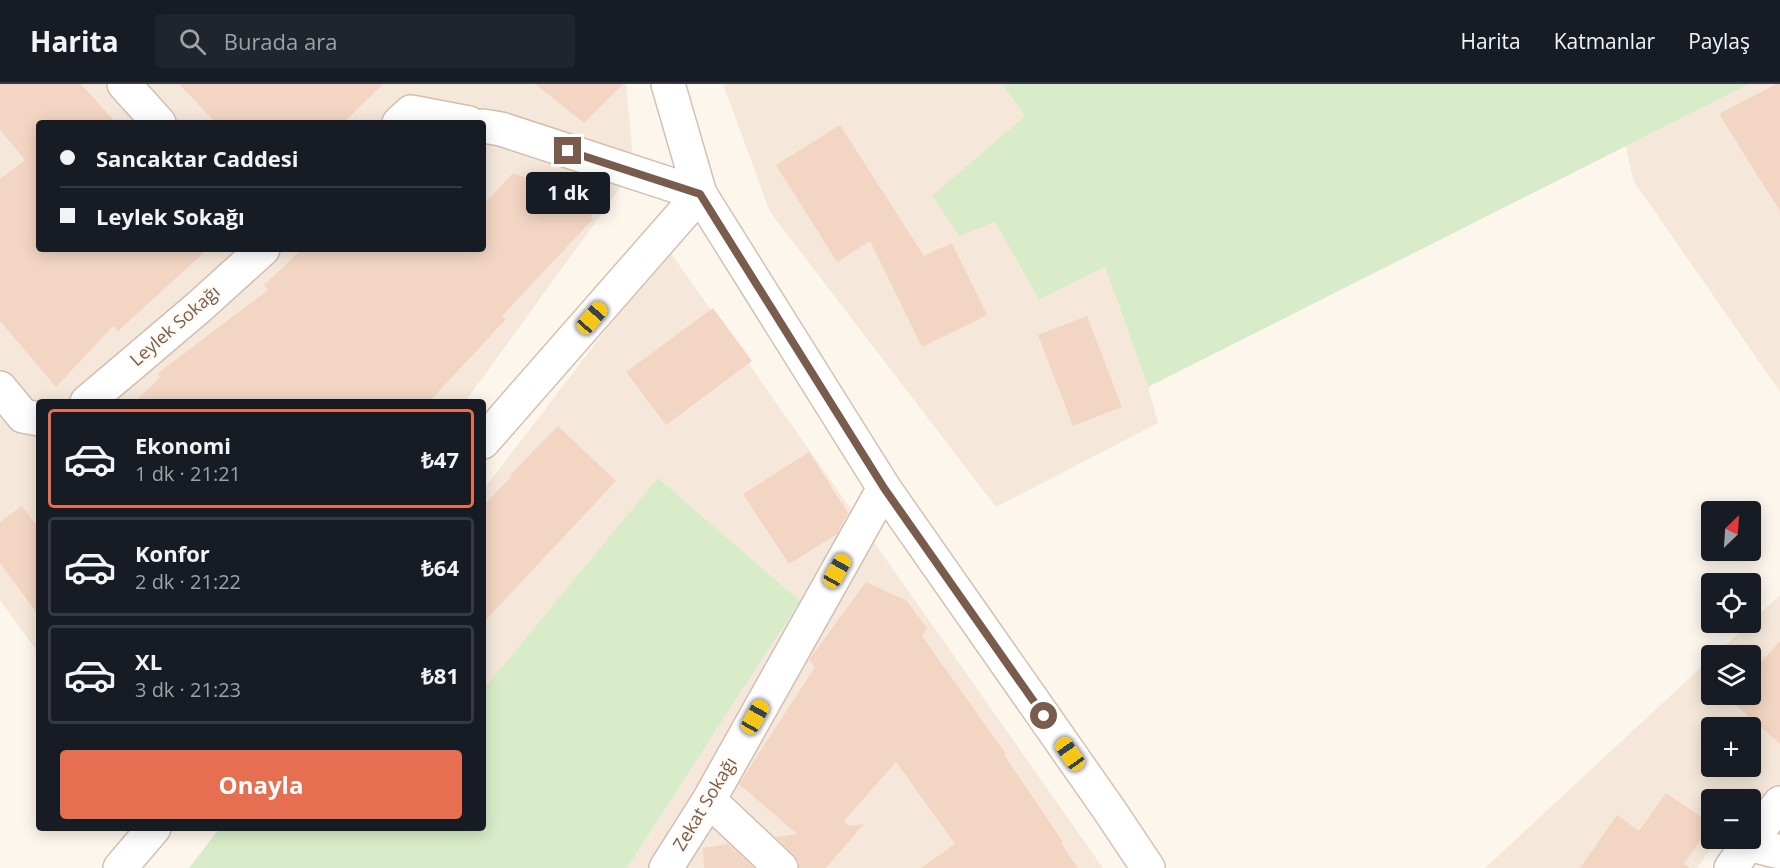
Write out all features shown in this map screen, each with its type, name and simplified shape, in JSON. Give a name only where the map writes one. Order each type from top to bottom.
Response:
[{"type":"street","points":[[124,84],[156,120]]},
{"type":"street","points":[[668,84],[700,194],[884,488],[1148,868]]},
{"type":"street","points":[[402,120],[411,112],[453,120]]},
{"type":"street","points":[[486,126],[501,129],[700,194]]},
{"type":"street","points":[[486,439],[700,194]]},
{"type":"street","name":"Leylek Sokağı","points":[[91,399],[199,307],[259,252]]},
{"type":"street","points":[[0,388],[23,416],[36,418]]},
{"type":"street","name":"Zekat Sokağı","points":[[666,868],[709,800],[884,488]]},
{"type":"street","points":[[709,800],[781,868]]},
{"type":"street","points":[[1739,856],[1780,803]]},
{"type":"street","points":[[120,868],[151,831]]},
{"type":"street","points":[[1739,856],[1780,852]]},
{"type":"shaded area","points":[[0,84],[626,84],[634,169],[467,399],[36,399],[36,650],[0,600]]},
{"type":"shaded area","points":[[723,84],[1002,84],[1025,116],[933,197],[995,222],[1039,300],[1105,267],[1148,387],[1158,423],[996,507],[770,212]]},
{"type":"shaded area","points":[[1749,84],[1780,84],[1780,392],[1633,180],[1626,146]]},
{"type":"shaded area","points":[[668,249],[1103,868],[627,868],[800,601],[659,479],[486,686],[486,486]]},
{"type":"shaded area","points":[[1780,595],[1780,822],[1761,820],[1761,789],[1701,789],[1701,849],[1711,849],[1697,868],[1485,868],[1701,667],[1701,705],[1761,705],[1761,645],[1726,645],[1739,633],[1761,633],[1761,613]]},
{"type":"green space","points":[[1002,84],[1749,84],[1148,387],[1105,267],[1039,300],[995,222],[959,236],[932,196],[1025,116]]},
{"type":"green space","points":[[658,478],[800,601],[627,868],[189,868],[218,831],[486,831],[486,686]]},
{"type":"building","points":[[0,84],[81,84],[113,120],[36,120],[36,252],[205,252],[118,331],[113,326],[56,387],[0,321],[0,179],[25,160],[0,130]]},
{"type":"building","points":[[179,84],[383,84],[346,120],[213,120]]},
{"type":"building","points":[[535,84],[623,84],[584,123]]},
{"type":"building","points":[[1780,84],[1780,211],[1719,114]]},
{"type":"building","points":[[840,125],[924,256],[952,243],[987,315],[922,347],[870,241],[837,262],[776,165]]},
{"type":"building","points":[[513,173],[585,200],[593,219],[502,316],[506,319],[432,399],[138,399],[160,377],[157,374],[268,290],[264,285],[299,252],[486,252],[486,202]]},
{"type":"building","points":[[713,308],[752,361],[666,425],[626,372]]},
{"type":"building","points":[[1087,316],[1122,407],[1073,426],[1038,335]]},
{"type":"building","points":[[558,426],[616,481],[486,620],[486,503],[512,476],[510,475]]},
{"type":"building","points":[[809,452],[848,513],[837,534],[789,564],[743,494]]},
{"type":"building","points":[[22,506],[36,525],[36,612],[0,563],[0,522]]},
{"type":"building","points":[[866,582],[907,601],[927,628],[922,636],[1006,754],[1004,755],[1078,868],[921,868],[955,844],[896,762],[844,821],[849,826],[864,824],[826,868],[799,868],[799,862],[794,855],[775,837],[797,834],[739,784],[815,667],[809,660]]},
{"type":"building","points":[[1780,641],[1780,744],[1761,727],[1761,717],[1749,717],[1736,705],[1761,705],[1761,663]]},
{"type":"building","points":[[1666,793],[1701,817],[1701,840],[1684,864],[1690,868],[1580,868],[1617,815],[1639,831]]},
{"type":"building","points":[[728,844],[754,868],[704,868],[703,848]]},
{"type":"route","points":[[568,151],[700,194],[884,488],[1044,716]]}]
